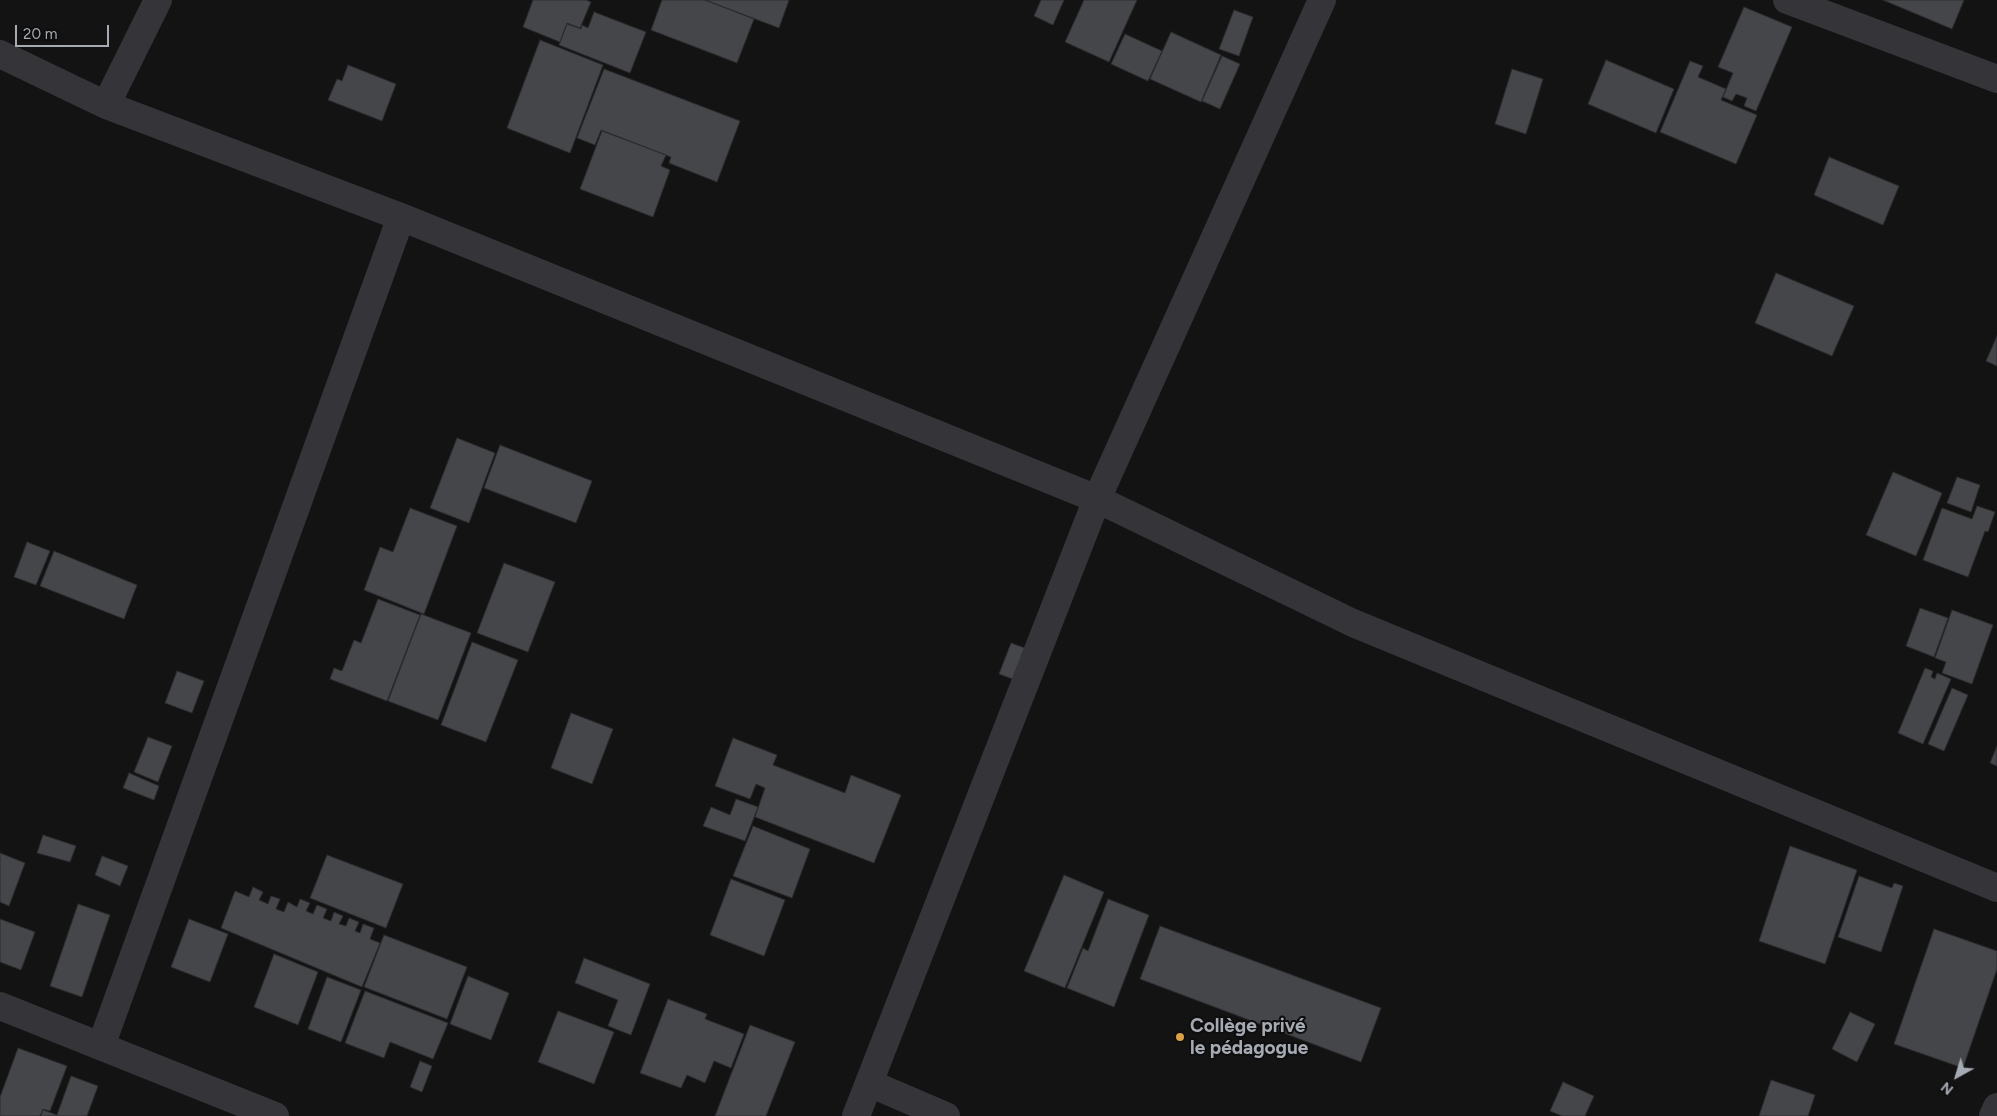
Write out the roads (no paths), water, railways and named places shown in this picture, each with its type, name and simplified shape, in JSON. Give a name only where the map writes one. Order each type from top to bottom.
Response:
[{"type":"street","points":[[106,104],[158,0]]},
{"type":"street","points":[[856,1116],[1097,499],[1322,0]]},
{"type":"street","points":[[1787,0],[1997,79]]},
{"type":"street","points":[[0,54],[106,104],[402,217],[1097,499],[1353,623],[1997,888]]},
{"type":"street","points":[[101,1046],[402,217]]},
{"type":"street","points":[[0,1006],[275,1116]]},
{"type":"street","points":[[869,1083],[946,1116]]},
{"type":"street","points":[[1994,1116],[1997,1107]]},
{"type":"place","name":"Collège privé le pédagogue","points":[[1180,1037]]}]
